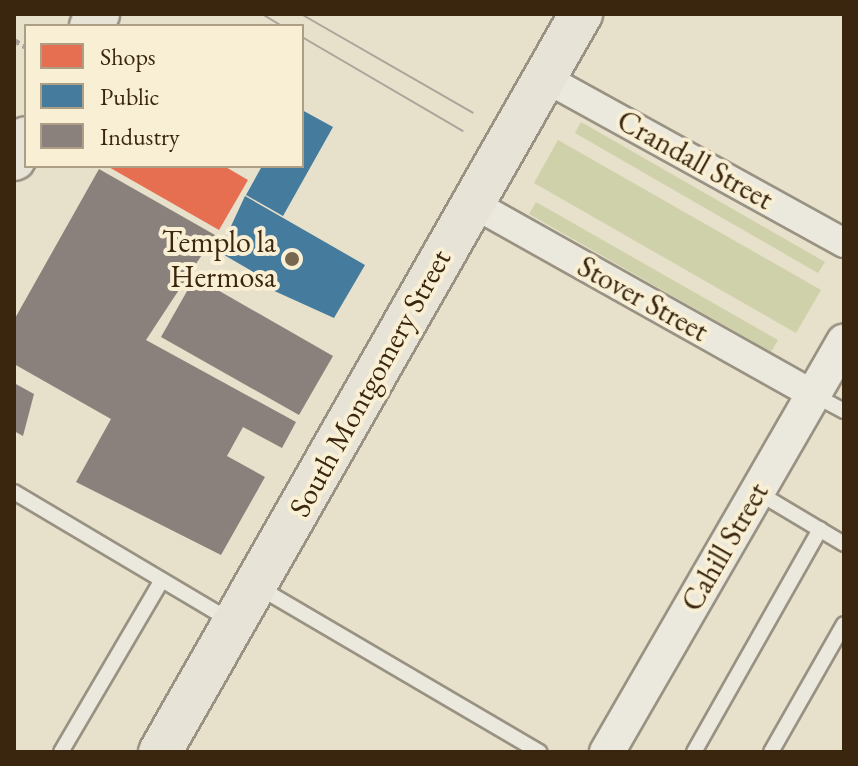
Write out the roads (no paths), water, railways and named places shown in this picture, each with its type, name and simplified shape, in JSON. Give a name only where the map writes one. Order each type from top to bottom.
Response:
[{"type":"main road","name":"South Montgomery Street","points":[[160,752],[581,14]]},
{"type":"main road","points":[[14,159],[24,142]]},
{"type":"street","name":"Crandall Street","points":[[545,78],[844,243]]},
{"type":"street","name":"Stover Street","points":[[472,203],[814,395]]},
{"type":"street","name":"Cahill Street","points":[[607,752],[844,341]]},
{"type":"lane","points":[[814,395],[844,411]]},
{"type":"lane","points":[[14,492],[235,623]]},
{"type":"lane","points":[[757,492],[844,544]]},
{"type":"lane","points":[[694,752],[820,529]]},
{"type":"lane","points":[[61,752],[162,580]]},
{"type":"lane","points":[[256,585],[539,752]]},
{"type":"lane","points":[[771,752],[844,624]]},
{"type":"tram line","points":[[262,14],[279,24]]},
{"type":"tram line","points":[[301,14],[473,113]]},
{"type":"tram line","points":[[304,38],[463,131]]},
{"type":"place","name":"Templo la Hermosa","points":[[292,259]]}]
